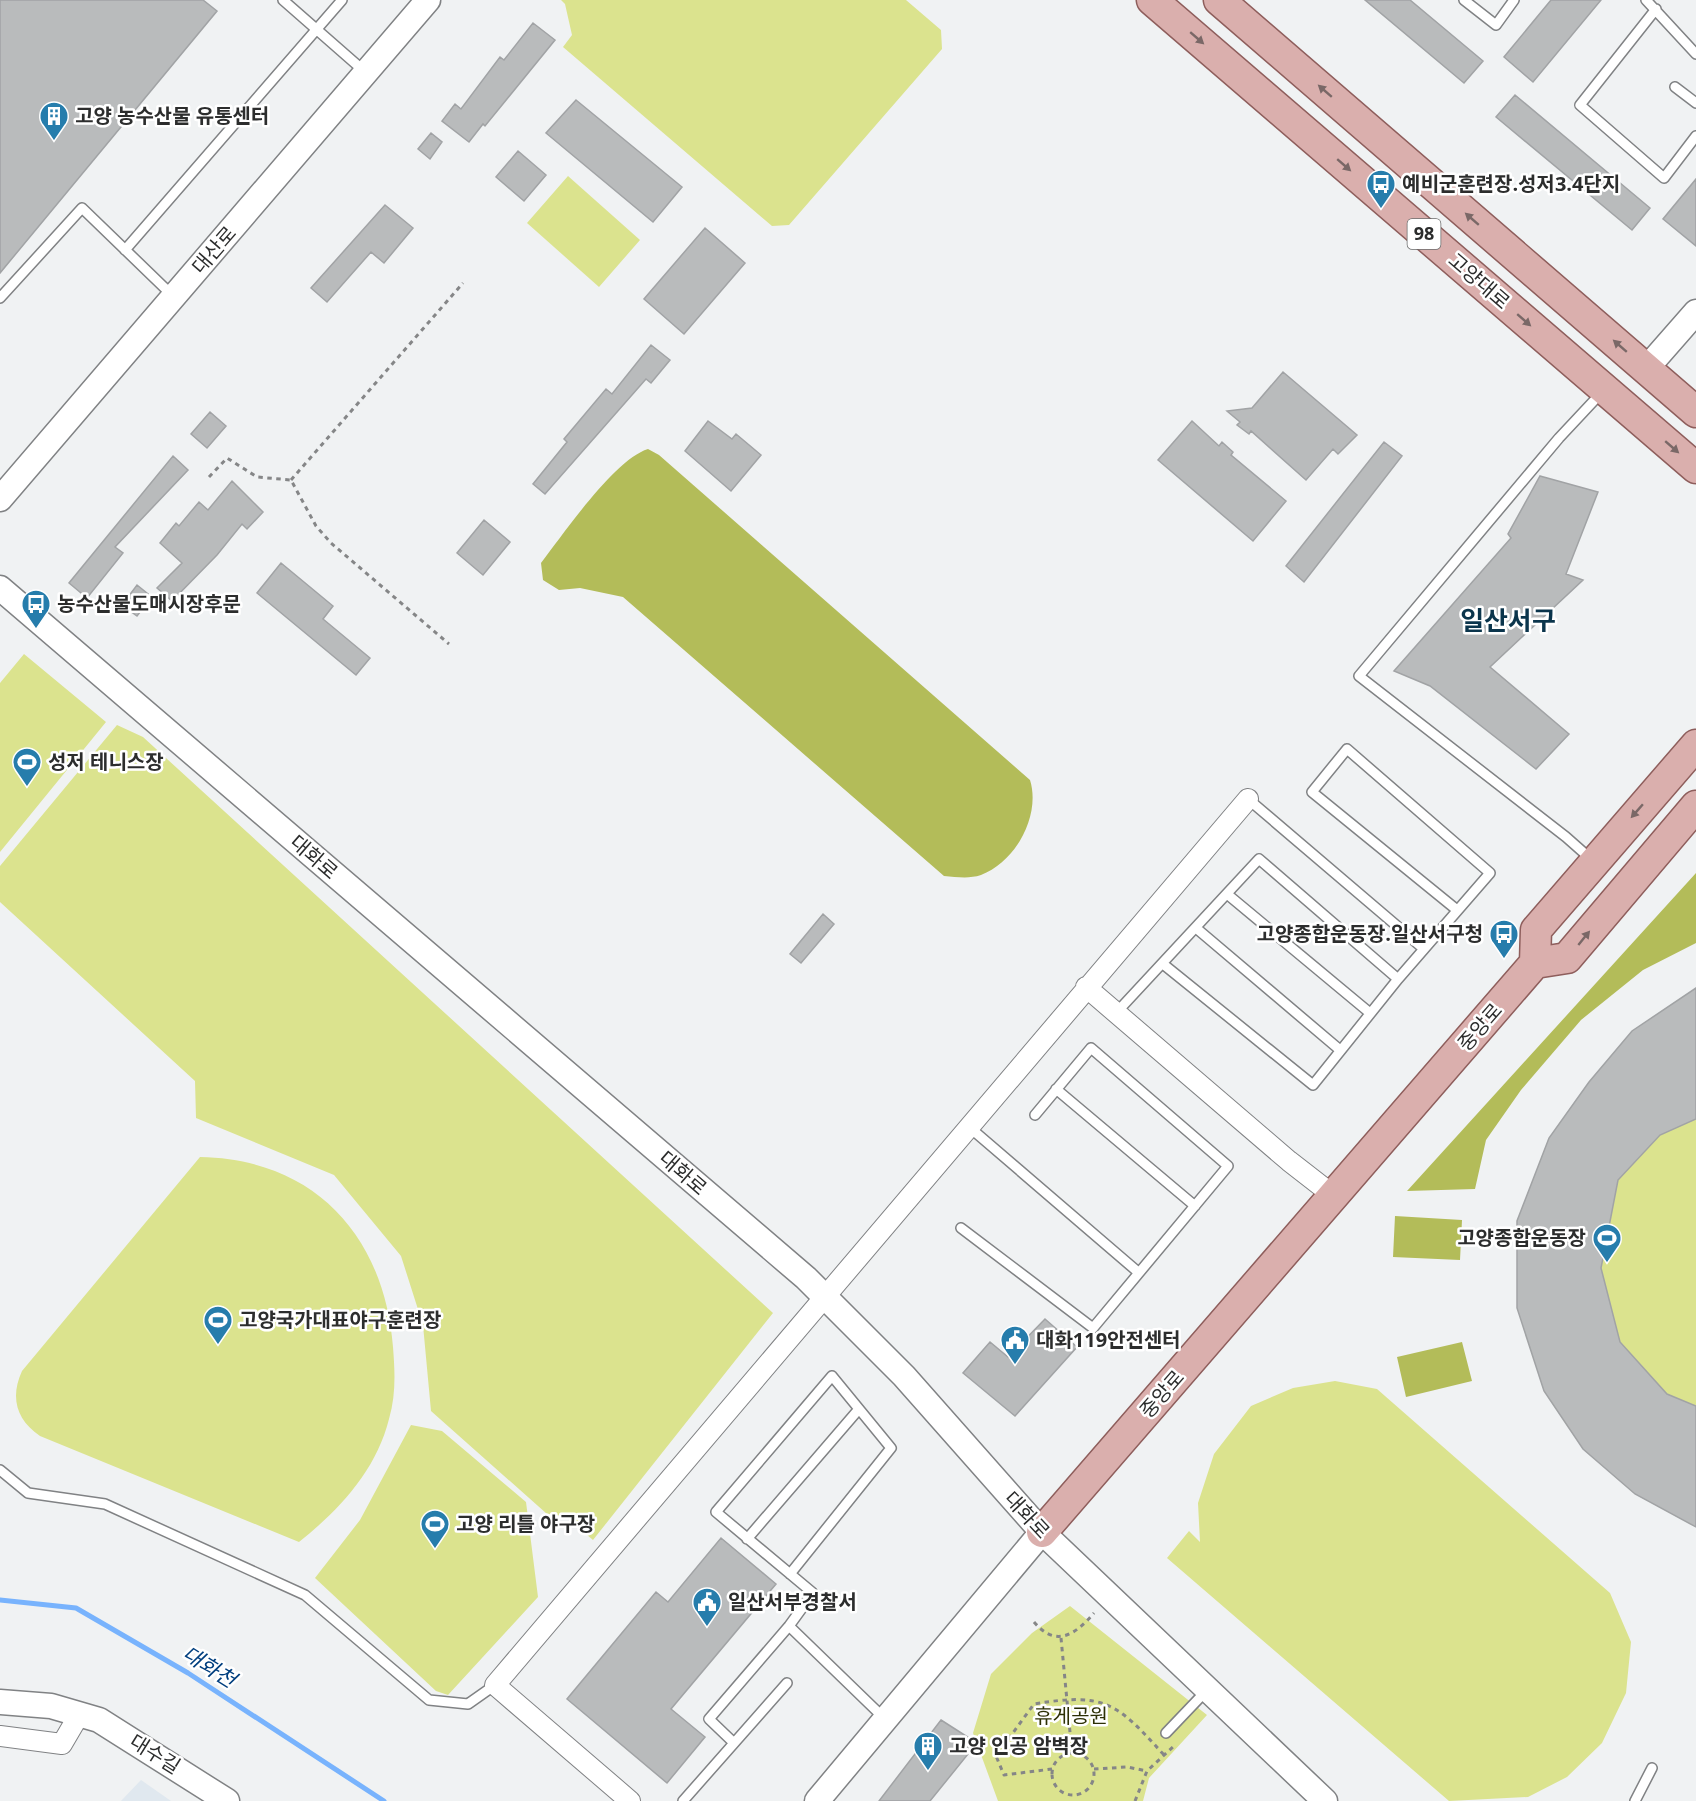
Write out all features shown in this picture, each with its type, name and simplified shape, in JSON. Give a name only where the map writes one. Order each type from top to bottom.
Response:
[{"type":"main road","name":"고양대로","points":[[1152,0],[1696,468]]},
{"type":"main road","name":"98","points":[[1219,0],[1696,412]]},
{"type":"main road","points":[[1696,745],[1593,861],[1536,930],[1535,963],[1567,958],[1696,806]]},
{"type":"main road","name":"중앙로","points":[[1042,1532],[1535,963]]},
{"type":"street","name":"대산로","points":[[0,499],[428,0]]},
{"type":"street","points":[[1647,369],[1696,312]]},
{"type":"street","name":"대화로","points":[[0,588],[825,1296],[904,1376],[1042,1532],[1325,1801]]},
{"type":"street","points":[[630,1801],[495,1684],[1248,799]]},
{"type":"street","points":[[1086,987],[1289,1161],[1334,1196]]},
{"type":"street","name":"중앙로","points":[[817,1801],[1042,1532]]},
{"type":"street","name":"대수길","points":[[0,1702],[51,1706],[99,1720],[141,1744],[227,1801]]},
{"type":"street","points":[[0,1736],[62,1744],[79,1714]]},
{"type":"lane","points":[[283,0],[366,73]]},
{"type":"lane","points":[[125,250],[342,0]]},
{"type":"lane","points":[[1464,0],[1496,25],[1514,0]]},
{"type":"lane","points":[[1646,0],[1696,54]]},
{"type":"lane","points":[[1656,9],[1580,105],[1664,178],[1696,136]]},
{"type":"lane","points":[[1675,87],[1696,103]]},
{"type":"lane","points":[[0,298],[82,208],[174,297]]},
{"type":"lane","points":[[1593,861],[1566,837],[1359,676],[1559,438],[1582,416],[1604,389]]},
{"type":"lane","points":[[1163,964],[1313,1085],[1398,979],[1490,873],[1347,749],[1312,792],[1457,910]]},
{"type":"lane","points":[[1248,799],[1424,949]]},
{"type":"lane","points":[[1116,1013],[1259,859],[1398,979]]},
{"type":"lane","points":[[1227,894],[1370,1013]]},
{"type":"lane","points":[[1196,928],[1340,1050]]},
{"type":"lane","points":[[961,1228],[1093,1328],[1228,1167],[1091,1048],[1035,1115]]},
{"type":"lane","points":[[1056,1089],[1195,1206]]},
{"type":"lane","points":[[968,1126],[1138,1272]]},
{"type":"lane","points":[[734,1743],[709,1719],[789,1626],[813,1593],[747,1539],[716,1512],[832,1376],[891,1448],[790,1574]]},
{"type":"lane","points":[[747,1539],[859,1409]]},
{"type":"lane","points":[[0,1470],[28,1493],[105,1504],[305,1595],[429,1700],[468,1704],[495,1684]]},
{"type":"lane","points":[[789,1626],[885,1719]]},
{"type":"lane","points":[[683,1801],[787,1683]]},
{"type":"lane","points":[[1166,1733],[1208,1689]]},
{"type":"lane","points":[[1635,1801],[1652,1768]]},
{"type":"path","points":[[291,480],[463,283]]},
{"type":"path","points":[[209,477],[227,458],[257,477],[291,480]]},
{"type":"path","points":[[291,480],[316,526],[331,543],[449,644]]},
{"type":"path","points":[[1034,1622],[1048,1635],[1061,1638],[1074,1632],[1094,1614]]},
{"type":"path","points":[[1061,1638],[1072,1753]]},
{"type":"path","points":[[1052,1769],[1004,1775],[996,1756],[1034,1704],[1067,1698],[1084,1698],[1112,1706],[1142,1730],[1164,1755]]},
{"type":"path","points":[[1135,1801],[1147,1771],[1176,1744]]},
{"type":"path","points":[[1072,1753],[1086,1757],[1094,1769],[1089,1789],[1076,1796],[1062,1793],[1057,1789],[1051,1776],[1052,1769],[1059,1758],[1072,1753]]},
{"type":"path","points":[[1094,1769],[1127,1767],[1147,1771]]},
{"type":"path","points":[[1076,1796],[1076,1801]]},
{"type":"shaded area","points":[[141,1780],[171,1801],[121,1801]]},
{"type":"green space","points":[[561,0],[906,0],[941,30],[942,49],[789,225],[772,226],[563,47],[572,35],[565,4]]},
{"type":"green space","points":[[568,176],[640,240],[599,287],[527,223]]},
{"type":"green space","points":[[648,449],[659,455],[1030,780],[1032,808],[1029,822],[1023,836],[1005,860],[994,869],[981,875],[944,876],[623,597],[580,588],[559,590],[543,580],[541,563],[576,516],[621,467]]},
{"type":"green space","name":"성저 테니스장","points":[[24,654],[106,722],[0,852],[0,683]]},
{"type":"green space","points":[[117,725],[143,737],[773,1313],[593,1540],[565,1516],[547,1514],[431,1411],[423,1325],[401,1256],[334,1175],[196,1118],[195,1081],[0,902],[0,866]]},
{"type":"green space","points":[[1696,873],[1696,943],[1643,970],[1581,1020],[1521,1090],[1486,1140],[1475,1189],[1407,1191]]},
{"type":"green space","name":"고양종합운동장","points":[[1696,988],[1696,1527],[1635,1494],[1583,1449],[1544,1391],[1517,1308],[1517,1221],[1549,1138],[1589,1082],[1632,1031]]},
{"type":"green space","name":"고양국가대표야구훈련장","points":[[200,1157],[241,1161],[277,1172],[309,1188],[336,1211],[358,1238],[375,1270],[387,1307],[393,1347],[394,1383],[393,1401],[383,1438],[365,1472],[342,1503],[299,1542],[40,1436],[25,1423],[18,1407],[16,1390],[22,1371]]},
{"type":"green space","points":[[1395,1216],[1462,1220],[1460,1260],[1393,1257]]},
{"type":"green space","points":[[1462,1342],[1472,1381],[1406,1397],[1397,1357]]},
{"type":"green space","points":[[1335,1381],[1377,1389],[1610,1593],[1631,1642],[1626,1693],[1602,1743],[1567,1777],[1528,1797],[1449,1801],[1167,1558],[1189,1531],[1200,1542],[1198,1503],[1214,1454],[1251,1406],[1293,1388]]},
{"type":"green space","name":"고양 리틀 야구장","points":[[411,1425],[442,1431],[526,1502],[538,1597],[448,1695],[436,1691],[315,1578],[360,1520]]},
{"type":"green space","name":"휴게공원","points":[[1070,1606],[1207,1715],[1149,1778],[1143,1801],[998,1801],[973,1733],[991,1674],[1032,1633]]},
{"type":"building","name":"고양 농수산물 유통센터","points":[[0,0],[203,0],[217,11],[0,273]]},
{"type":"building","points":[[1365,0],[1410,0],[1483,61],[1464,83]]},
{"type":"building","points":[[1551,0],[1601,0],[1533,82],[1504,57]]},
{"type":"building","points":[[533,23],[555,40],[485,126],[483,124],[469,142],[442,121],[455,104],[461,109],[500,57],[504,60]]},
{"type":"building","points":[[1515,95],[1650,208],[1632,230],[1496,117]]},
{"type":"building","points":[[576,100],[682,187],[653,222],[546,133]]},
{"type":"building","points":[[431,133],[442,142],[430,159],[418,149]]},
{"type":"building","points":[[518,151],[546,175],[524,201],[496,177]]},
{"type":"building","points":[[1696,179],[1696,246],[1663,219]]},
{"type":"building","points":[[385,205],[413,228],[384,263],[371,252],[327,302],[311,288]]},
{"type":"building","points":[[705,228],[745,263],[684,334],[644,299]]},
{"type":"building","points":[[651,345],[670,360],[651,383],[646,379],[545,494],[533,484],[567,442],[564,439],[606,389],[612,394]]},
{"type":"building","points":[[1283,372],[1357,435],[1338,454],[1333,449],[1306,480],[1251,431],[1249,434],[1237,425],[1240,422],[1227,411],[1252,408]]},
{"type":"building","points":[[210,412],[226,426],[207,448],[191,434]]},
{"type":"building","points":[[708,421],[732,439],[736,434],[761,455],[731,491],[685,451]]},
{"type":"building","points":[[1192,421],[1219,446],[1222,442],[1233,452],[1231,455],[1286,501],[1253,541],[1158,460]]},
{"type":"building","points":[[1384,442],[1402,456],[1304,582],[1286,566]]},
{"type":"building","points":[[173,456],[188,470],[115,547],[123,553],[87,598],[69,583]]},
{"type":"building","points":[[1540,476],[1598,492],[1566,574],[1583,580],[1490,667],[1569,734],[1536,769],[1430,686],[1394,671],[1511,538],[1508,534]]},
{"type":"building","points":[[232,481],[263,512],[247,529],[242,524],[217,555],[172,601],[157,588],[182,563],[160,543],[176,523],[179,526],[199,502],[208,510]]},
{"type":"building","points":[[484,520],[510,542],[483,575],[457,553]]},
{"type":"building","points":[[281,563],[333,606],[323,619],[370,658],[356,675],[257,593]]},
{"type":"building","points":[[137,585],[152,597],[137,616],[122,605]]},
{"type":"building","points":[[823,914],[834,924],[801,963],[790,954]]},
{"type":"building","name":"고양종합운동장","points":[[1696,988],[1696,1119],[1660,1135],[1618,1180],[1601,1268],[1620,1342],[1667,1394],[1696,1406],[1696,1527],[1635,1494],[1583,1449],[1544,1391],[1517,1308],[1517,1221],[1549,1138],[1589,1082],[1632,1031]]},
{"type":"building","name":"대화119안전센터","points":[[1045,1319],[1077,1347],[1015,1416],[963,1373],[990,1342],[1008,1357]]},
{"type":"building","name":"일산서부경찰서","points":[[721,1538],[776,1584],[671,1709],[705,1737],[667,1783],[567,1699],[656,1592],[668,1602]]},
{"type":"building","name":"고양 인공 암벽장","points":[[941,1720],[977,1743],[930,1801],[879,1801]]},
{"type":"waterway","name":"대화천","points":[[0,1600],[76,1608],[188,1673],[384,1801]]},
{"type":"place","name":"고양 농수산물 유통센터","points":[[54,142]]},
{"type":"place","name":"예비군훈련장.성저3.4단지","points":[[1381,210]]},
{"type":"place","name":"농수산물도매시장후문","points":[[36,630]]},
{"type":"place","name":"성저 테니스장","points":[[27,788]]},
{"type":"place","name":"고양종합운동장.일산서구청","points":[[1504,960]]},
{"type":"place","name":"고양종합운동장","points":[[1607,1264]]},
{"type":"place","name":"고양국가대표야구훈련장","points":[[218,1346]]},
{"type":"place","name":"대화119안전센터","points":[[1015,1366]]},
{"type":"place","name":"고양 리틀 야구장","points":[[435,1550]]},
{"type":"place","name":"일산서부경찰서","points":[[707,1628]]},
{"type":"place","name":"고양 인공 암벽장","points":[[928,1772]]},
{"type":"district","name":"일산서구","points":[[1508,621]]}]
